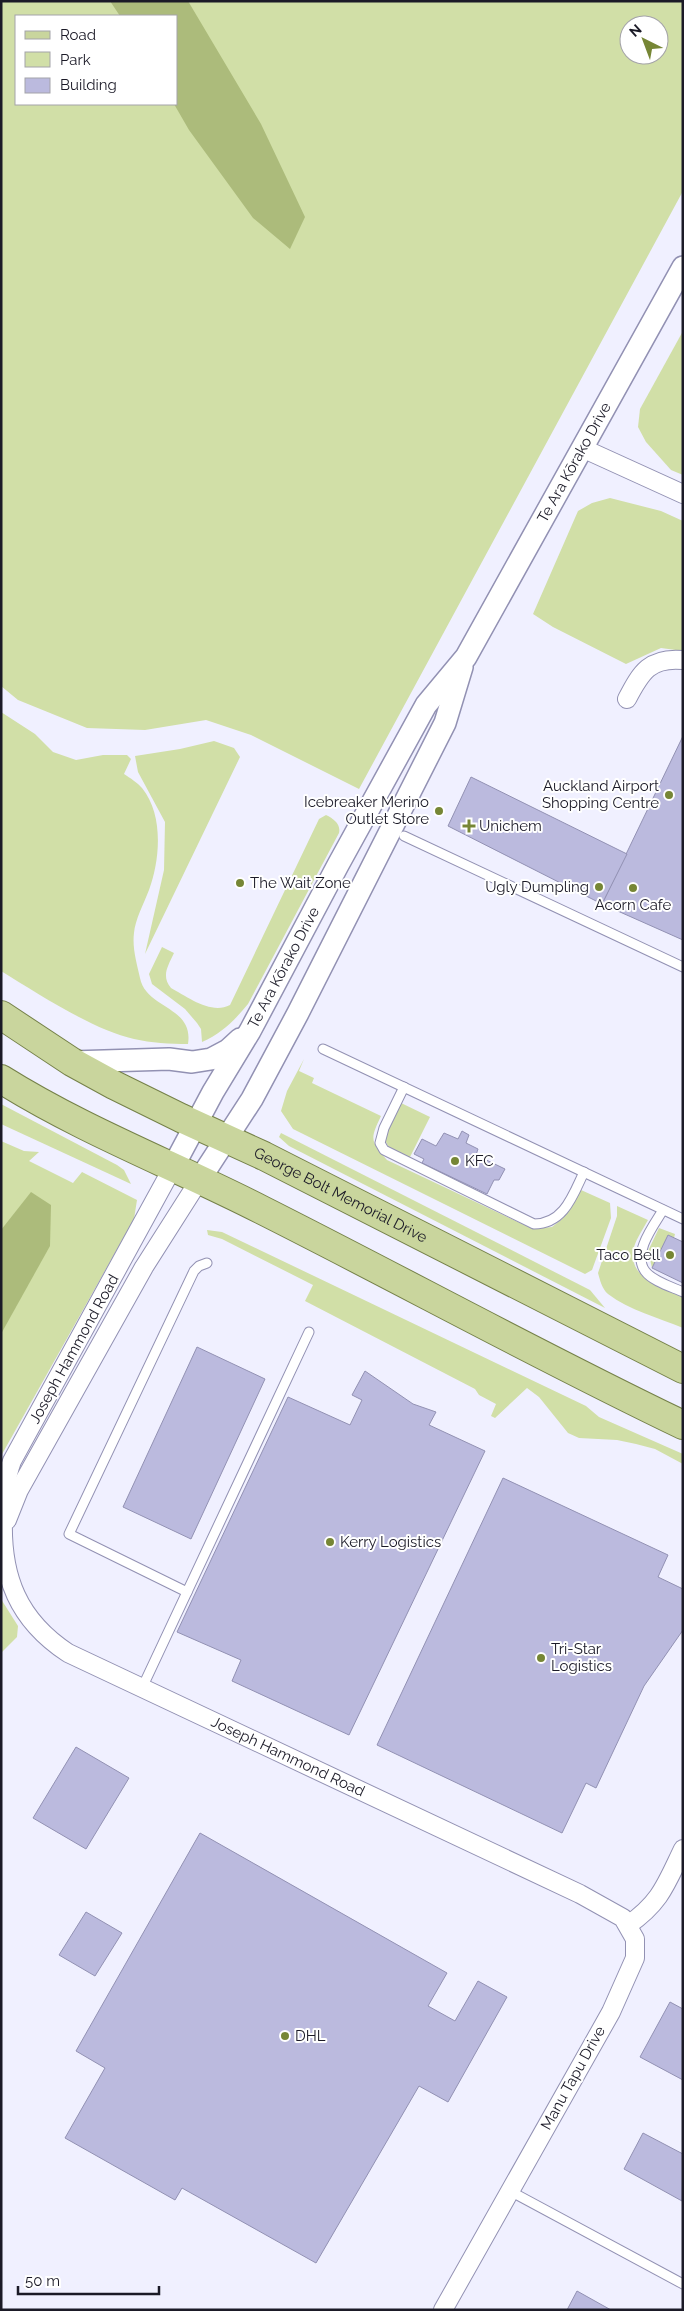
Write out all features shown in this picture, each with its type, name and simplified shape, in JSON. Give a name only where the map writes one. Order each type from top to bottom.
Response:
[{"type":"main road","name":"George Bolt Memorial Drive","points":[[1,1015],[72,1062],[194,1125],[264,1156],[683,1369]]},
{"type":"main road","points":[[1,1079],[62,1113],[200,1179],[614,1392],[683,1425]]},
{"type":"street","name":"Te Ara Kōrako Drive","points":[[173,1167],[194,1125],[250,1031],[426,705],[466,657],[683,267]]},
{"type":"street","points":[[582,448],[683,494]]},
{"type":"street","name":"Te Ara Kōrako Drive","points":[[200,1179],[252,1099],[298,1013],[445,723],[466,657]]},
{"type":"street","points":[[627,699],[636,681],[646,668],[665,660],[683,660]]},
{"type":"street","points":[[72,1062],[169,1059],[192,1062],[210,1059],[228,1050],[250,1031]]},
{"type":"street","name":"Joseph Hammond Road","points":[[173,1167],[12,1461],[4,1490],[2,1539],[5,1579],[23,1609],[43,1635],[68,1653],[580,1894],[614,1912],[628,1925]]},
{"type":"street","name":"Joseph Hammond Road","points":[[2,1539],[10,1510],[20,1490],[144,1267],[200,1179]]},
{"type":"street","points":[[628,1925],[646,1913],[658,1900],[683,1849]]},
{"type":"street","name":"Manu Tapu Drive","points":[[443,2310],[611,2012],[632,1968],[636,1948],[628,1925]]},
{"type":"lane","points":[[404,836],[683,967]]},
{"type":"lane","points":[[323,1049],[683,1219]]},
{"type":"lane","points":[[404,1087],[384,1128],[380,1143],[384,1150],[534,1224],[543,1224],[556,1218],[567,1208],[584,1172]]},
{"type":"lane","points":[[663,1210],[644,1243],[641,1256],[644,1271],[683,1292]]},
{"type":"lane","points":[[186,1592],[69,1534],[194,1271],[199,1266],[207,1264]]},
{"type":"lane","points":[[142,1688],[309,1332]]},
{"type":"lane","points":[[510,2191],[683,2284]]},
{"type":"green space","points":[[1,1],[683,1],[683,191],[359,789],[251,735],[206,720],[145,730],[87,728],[18,700],[1,686]]},
{"type":"green space","points":[[110,1],[188,1],[261,124],[305,217],[290,249],[253,218],[189,130],[175,105],[178,105],[178,15],[119,15]]},
{"type":"green space","points":[[683,331],[683,475],[671,470],[646,442],[638,427],[640,409]]},
{"type":"green space","points":[[610,498],[661,511],[683,521],[683,651],[661,648],[626,664],[553,627],[533,614],[578,511],[592,503]]},
{"type":"green space","points":[[1,712],[35,734],[53,752],[76,760],[103,755],[127,755],[131,759],[124,774],[140,786],[149,799],[157,824],[158,838],[153,878],[135,928],[136,962],[144,988],[151,996],[184,1022],[188,1032],[188,1044],[134,1039],[101,1028],[48,1000],[1,971]]},
{"type":"green space","points":[[214,741],[234,748],[240,757],[145,954],[164,870],[165,822],[138,772],[135,756],[180,749]]},
{"type":"green space","points":[[326,815],[336,822],[339,827],[339,833],[248,1004],[227,1026],[216,1035],[202,1042],[201,1029],[185,1009],[152,984],[149,974],[162,947],[174,953],[166,975],[171,988],[200,1004],[215,1008],[223,1008],[230,1005],[319,819]]},
{"type":"green space","points":[[304,1059],[299,1071],[314,1078],[312,1083],[381,1116],[375,1130],[374,1140],[377,1148],[387,1160],[533,1229],[552,1227],[562,1219],[581,1190],[610,1203],[611,1218],[592,1270],[585,1274],[293,1129],[281,1111],[287,1091]]},
{"type":"green space","points":[[399,1102],[430,1117],[409,1159],[388,1146],[384,1138]]},
{"type":"green space","points":[[1,1104],[117,1165],[124,1170],[131,1184],[1,1124]]},
{"type":"green space","points":[[281,1133],[590,1290],[605,1308],[289,1146],[279,1137]]},
{"type":"green space","points":[[1,1141],[24,1151],[39,1152],[29,1161],[73,1183],[82,1172],[137,1200],[134,1219],[1,1456]]},
{"type":"green space","points":[[31,1192],[51,1205],[50,1246],[1,1334],[1,1230]]},
{"type":"green space","points":[[617,1206],[648,1220],[635,1244],[633,1252],[634,1261],[642,1276],[658,1286],[683,1296],[683,1328],[625,1305],[608,1294],[603,1287],[598,1273],[617,1216]]},
{"type":"green space","points":[[659,1228],[675,1234],[674,1238],[668,1235],[652,1268],[648,1251]]},
{"type":"green space","points":[[207,1230],[222,1232],[586,1406],[599,1417],[683,1454],[683,1464],[655,1449],[617,1440],[579,1438],[568,1433],[539,1397],[527,1388],[495,1418],[491,1416],[496,1404],[479,1395],[475,1389],[305,1301],[313,1285],[222,1239],[208,1235]]},
{"type":"green space","points":[[1,1599],[18,1626],[17,1637],[1,1653]]},
{"type":"building","name":"Auckland Airport Shopping Centre","points":[[683,736],[683,940],[602,904]]},
{"type":"building","points":[[471,777],[627,854],[602,904],[448,826]]},
{"type":"building","name":"KFC","points":[[462,1131],[469,1135],[466,1143],[478,1149],[476,1155],[505,1169],[499,1180],[494,1180],[487,1194],[422,1163],[424,1159],[414,1154],[422,1139],[436,1146],[444,1133],[458,1139]]},
{"type":"building","name":"Taco Bell","points":[[668,1235],[683,1242],[683,1283],[652,1268]]},
{"type":"building","points":[[197,1347],[265,1379],[191,1539],[123,1507]]},
{"type":"building","name":"Kerry Logistics","points":[[365,1371],[413,1404],[436,1412],[429,1425],[485,1451],[349,1735],[232,1681],[241,1660],[177,1632],[288,1397],[350,1425],[362,1400],[352,1395]]},
{"type":"building","name":"Tri-Star Logistics","points":[[503,1478],[668,1555],[658,1577],[683,1589],[683,1630],[644,1686],[596,1788],[586,1783],[562,1833],[377,1745]]},
{"type":"building","points":[[76,1747],[129,1778],[86,1849],[33,1818]]},
{"type":"building","name":"DHL","points":[[200,1833],[447,1973],[428,2006],[455,2021],[478,1981],[507,1997],[448,2102],[419,2086],[316,2263],[182,2188],[175,2200],[65,2138],[105,2068],[76,2051]]},
{"type":"building","points":[[86,1912],[122,1933],[95,1976],[59,1955]]},
{"type":"building","points":[[670,2002],[683,2009],[683,2080],[640,2057]]},
{"type":"building","points":[[643,2133],[683,2154],[682,2201],[624,2169]]},
{"type":"building","points":[[577,2291],[611,2310],[567,2310]]},
{"type":"place","name":"Auckland Airport Shopping Centre","points":[[669,795]]},
{"type":"place","name":"Icebreaker Merino Outlet Store","points":[[439,811]]},
{"type":"place","name":"Unichem","points":[[469,826]]},
{"type":"place","name":"The Wait Zone","points":[[240,883]]},
{"type":"place","name":"Ugly Dumpling","points":[[599,887]]},
{"type":"place","name":"Acorn Cafe","points":[[633,888]]},
{"type":"place","name":"KFC","points":[[455,1161]]},
{"type":"place","name":"Taco Bell","points":[[670,1255]]},
{"type":"place","name":"Kerry Logistics","points":[[330,1542]]},
{"type":"place","name":"Tri-Star Logistics","points":[[541,1658]]},
{"type":"place","name":"DHL","points":[[285,2036]]}]
